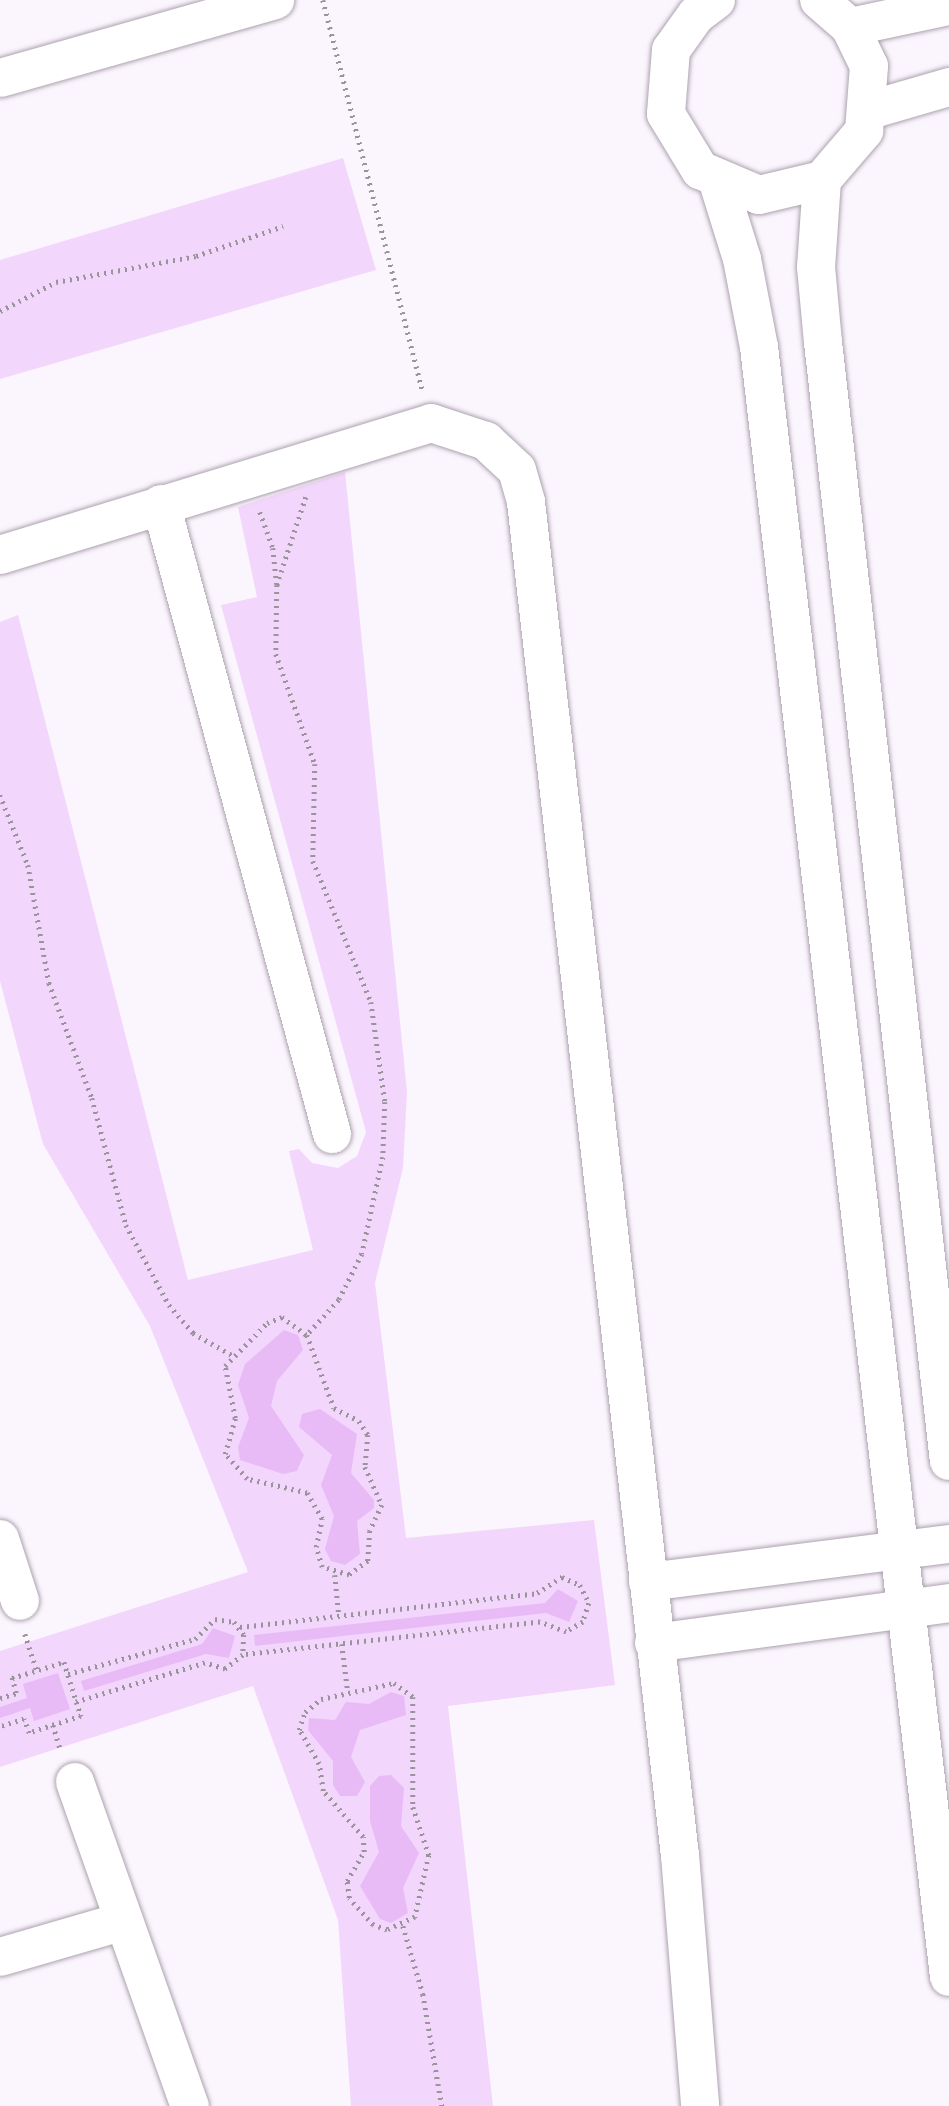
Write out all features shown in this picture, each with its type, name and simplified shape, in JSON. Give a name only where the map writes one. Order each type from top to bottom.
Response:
[{"type":"street","points":[[0,78],[275,0]]},
{"type":"street","points":[[714,0],[677,41],[664,93],[674,135],[718,182],[742,259],[759,347],[949,1977]]},
{"type":"street","points":[[718,182],[760,195],[822,180],[853,150],[870,110],[869,66],[850,27],[819,0]]},
{"type":"street","points":[[850,27],[949,6]]},
{"type":"street","points":[[870,110],[949,87]]},
{"type":"street","points":[[822,180],[816,267],[823,342],[949,1461]]},
{"type":"street","points":[[0,555],[247,477],[431,423],[468,431],[500,449],[517,470],[526,502],[691,1962],[700,2106]]},
{"type":"street","points":[[161,504],[332,1134]]},
{"type":"street","points":[[0,1539],[20,1601]]},
{"type":"street","points":[[648,1582],[949,1544]]},
{"type":"street","points":[[654,1643],[949,1603]]},
{"type":"street","points":[[75,1782],[190,2106]]},
{"type":"street","points":[[0,1957],[124,1921]]},
{"type":"path","points":[[323,0],[431,423]]},
{"type":"path","points":[[0,311],[56,282],[196,256],[283,226]]},
{"type":"path","points":[[277,585],[293,550],[317,456]]},
{"type":"path","points":[[247,477],[273,548],[277,585],[276,654],[315,764],[313,862],[371,1002],[385,1102],[383,1157],[362,1254],[339,1300],[307,1335]]},
{"type":"path","points":[[0,795],[28,865],[49,983],[92,1098],[126,1225],[169,1305],[193,1333],[232,1355]]},
{"type":"path","points":[[335,1575],[355,1573],[368,1561],[381,1498],[365,1467],[366,1430],[331,1403],[307,1335],[290,1318],[273,1319],[232,1355],[225,1375],[234,1418],[223,1446],[227,1459],[247,1479],[307,1493],[322,1519],[318,1560],[335,1575],[340,1616]]},
{"type":"path","points":[[68,1674],[195,1639],[215,1619],[240,1628],[537,1593],[562,1577],[580,1585],[589,1603],[583,1622],[566,1632],[540,1622],[243,1655],[225,1669],[205,1663],[76,1702]]},
{"type":"path","points":[[240,1628],[243,1655]]},
{"type":"path","points":[[342,1644],[348,1693]]},
{"type":"path","points":[[0,1698],[16,1693],[12,1678],[64,1662],[81,1716],[29,1733],[24,1719],[0,1727]]},
{"type":"path","points":[[394,1683],[413,1697],[413,1807],[429,1855],[419,1909],[403,1926],[380,1929],[349,1898],[347,1881],[364,1852],[363,1837],[323,1791],[319,1764],[299,1730],[316,1702],[394,1683]]},
{"type":"path","points":[[403,1926],[424,1994],[442,2106]]},
{"type":"shaded area","points":[[343,158],[376,270],[0,379],[0,260]]},
{"type":"shaded area","points":[[345,472],[407,1092],[403,1168],[375,1283],[406,1538],[594,1520],[615,1685],[448,1706],[493,2106],[351,2106],[338,1920],[253,1686],[0,1767],[0,1651],[248,1572],[150,1326],[43,1144],[0,981],[0,622],[18,615],[188,1280],[313,1250],[289,1151],[299,1149],[312,1163],[338,1168],[357,1156],[366,1132],[221,605],[257,597],[238,507]]},
{"type":"shaded area","points":[[284,1330],[298,1335],[303,1350],[277,1381],[271,1406],[304,1455],[297,1471],[283,1474],[240,1460],[238,1447],[249,1418],[238,1385],[245,1364]]},
{"type":"shaded area","points":[[320,1409],[357,1434],[351,1473],[374,1500],[374,1508],[357,1521],[360,1554],[345,1565],[331,1561],[325,1549],[334,1516],[321,1485],[332,1455],[299,1427],[302,1414]]},
{"type":"shaded area","points":[[558,1589],[578,1601],[569,1622],[546,1613],[255,1646],[254,1635],[545,1603]]},
{"type":"shaded area","points":[[213,1628],[235,1636],[229,1658],[206,1654],[84,1691],[81,1681],[202,1644]]},
{"type":"shaded area","points":[[58,1673],[70,1709],[34,1721],[30,1708],[0,1718],[0,1707],[27,1698],[23,1684]]},
{"type":"shaded area","points":[[391,1692],[404,1696],[406,1715],[360,1730],[351,1757],[365,1782],[357,1796],[340,1796],[333,1785],[333,1761],[308,1730],[309,1718],[335,1720],[346,1702],[369,1704]]},
{"type":"shaded area","points":[[391,1775],[404,1788],[401,1826],[419,1853],[403,1888],[408,1913],[391,1923],[380,1919],[360,1886],[379,1852],[370,1821],[370,1786],[379,1776]]}]
